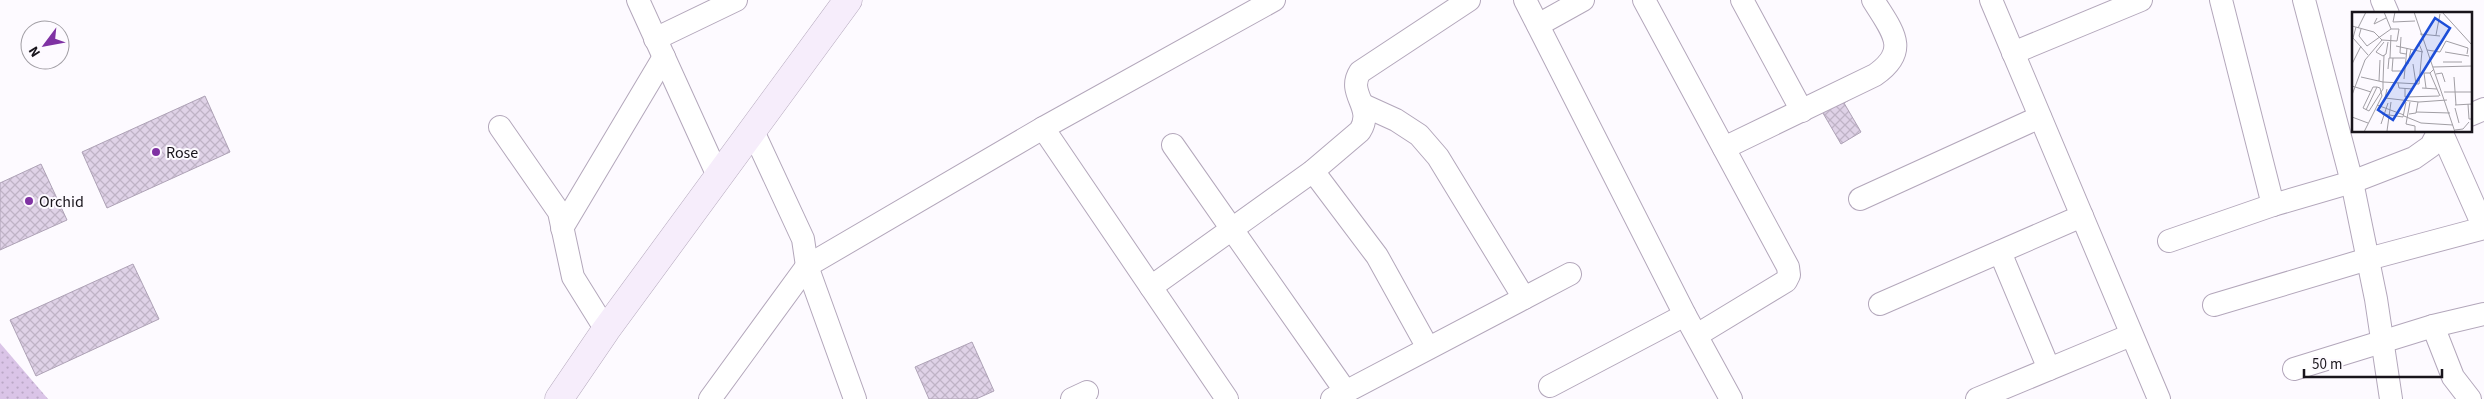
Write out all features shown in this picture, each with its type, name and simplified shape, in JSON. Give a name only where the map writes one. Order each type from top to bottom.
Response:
[{"type":"street","points":[[638,0],[718,176]]},
{"type":"street","points":[[562,228],[660,48],[736,0]]},
{"type":"street","points":[[559,399],[606,330],[848,0]]},
{"type":"street","points":[[710,399],[807,266],[1043,128],[1274,0]]},
{"type":"street","points":[[1151,288],[1313,172],[1360,131],[1365,123],[1365,111],[1356,90],[1355,79],[1360,72],[1469,0]]},
{"type":"street","points":[[1525,0],[1685,315],[1731,399]]},
{"type":"street","points":[[1538,25],[1583,0]]},
{"type":"street","points":[[1644,0],[1788,267],[1789,275],[1786,280],[1696,336]]},
{"type":"street","points":[[1742,0],[1802,111]]},
{"type":"street","points":[[1724,148],[1875,75],[1889,65],[1896,54],[1894,38],[1873,0]]},
{"type":"street","points":[[1990,0],[2159,399]]},
{"type":"street","points":[[2013,53],[2141,0]]},
{"type":"street","points":[[2220,0],[2274,205]]},
{"type":"street","points":[[2304,0],[2352,182],[2368,259],[2391,399]]},
{"type":"street","points":[[2382,0],[2387,12]]},
{"type":"street","points":[[1363,105],[1396,120],[1419,135],[1438,157],[1524,298]]},
{"type":"street","points":[[2472,114],[2484,109]]},
{"type":"street","points":[[1860,199],[2040,117]]},
{"type":"street","points":[[500,127],[559,212],[573,277],[606,330]]},
{"type":"street","points":[[1043,128],[1227,399]]},
{"type":"street","points":[[752,129],[803,239],[807,266],[855,399]]},
{"type":"street","points":[[2170,241],[2274,205],[2352,182],[2414,158],[2431,146],[2439,132]]},
{"type":"street","points":[[2214,305],[2368,259],[2484,228],[2440,132]]},
{"type":"street","points":[[1173,145],[1233,231],[1339,396],[1570,274]]},
{"type":"street","points":[[1313,172],[1377,256],[1428,348]]},
{"type":"street","points":[[1880,304],[2082,216]]},
{"type":"street","points":[[2000,252],[2049,369]]},
{"type":"street","points":[[2294,369],[2433,326],[2484,314]]},
{"type":"street","points":[[1550,386],[1685,315]]},
{"type":"street","points":[[2433,326],[2453,377],[2470,399]]},
{"type":"street","points":[[1977,399],[2131,335]]},
{"type":"shaded area","points":[[0,343],[48,399],[0,399]]},
{"type":"building","name":"Rose","points":[[205,96],[230,152],[107,208],[82,152]]},
{"type":"building","points":[[1849,100],[1844,103],[1861,132],[1841,144],[1820,108]]},
{"type":"building","name":"Orchid","points":[[41,164],[67,220],[0,250],[0,183]]},
{"type":"building","points":[[133,264],[159,319],[36,376],[10,320]]},
{"type":"building","points":[[972,342],[994,391],[976,399],[929,399],[915,367]]},
{"type":"place","name":"Rose","points":[[156,152]]},
{"type":"place","name":"Orchid","points":[[29,201]]}]
